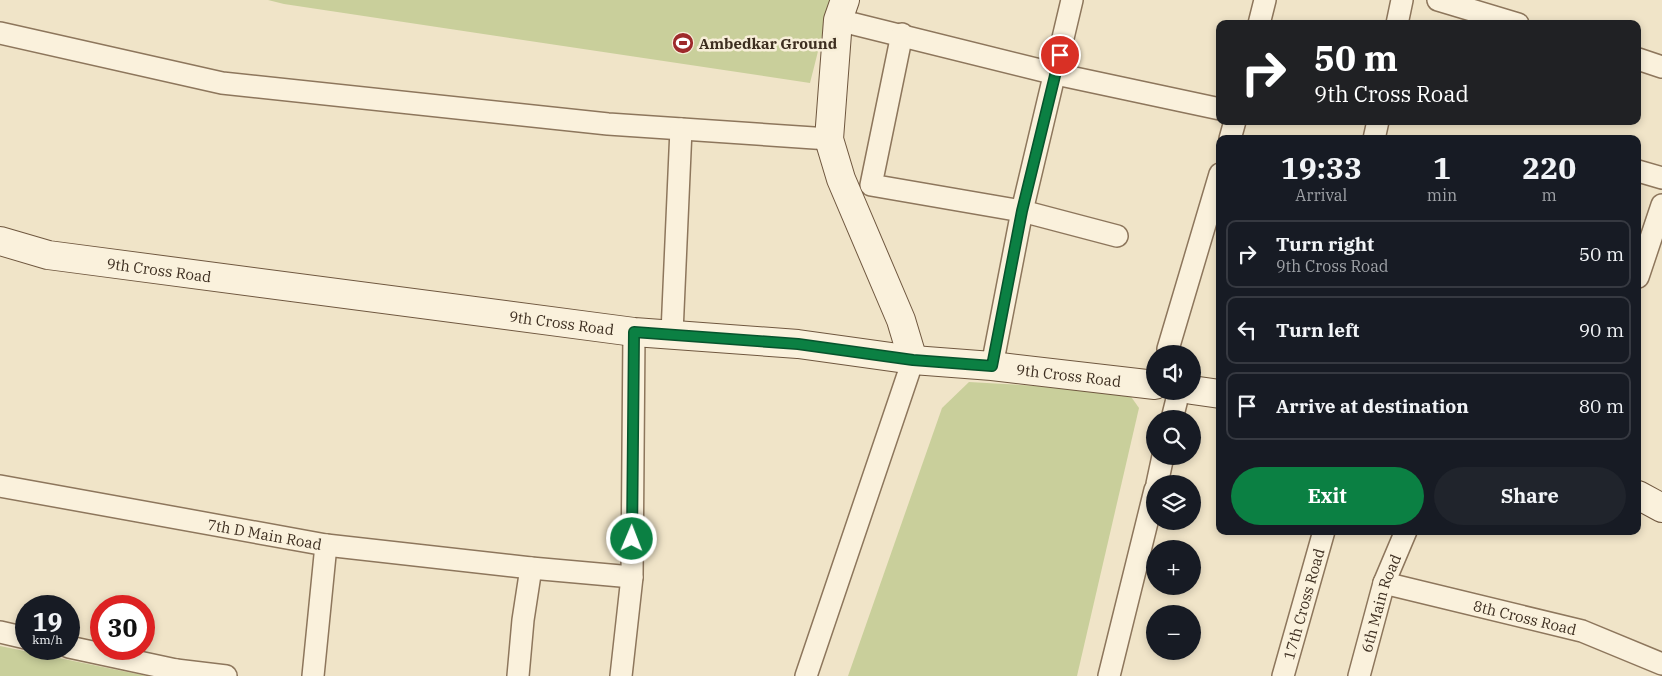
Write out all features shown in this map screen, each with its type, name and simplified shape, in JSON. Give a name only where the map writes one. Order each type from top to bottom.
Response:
[{"type":"street","points":[[992,366],[1022,211],[1072,0]]},
{"type":"street","points":[[1260,20],[1265,0]]},
{"type":"street","points":[[1398,20],[1402,0]]},
{"type":"street","points":[[1438,0],[1505,20]]},
{"type":"street","points":[[806,676],[913,360],[901,320],[841,179],[829,139],[841,10],[902,34],[1056,74],[1216,108]]},
{"type":"street","points":[[0,33],[222,83],[608,124],[829,139]]},
{"type":"street","points":[[902,34],[871,185],[1022,211],[1117,236]]},
{"type":"street","points":[[1641,60],[1662,67]]},
{"type":"street","points":[[672,334],[681,129]]},
{"type":"street","points":[[1641,172],[1662,178]]},
{"type":"street","points":[[1169,345],[1216,188]]},
{"type":"street","points":[[1641,268],[1662,205]]},
{"type":"street","name":"9th Cross Road","points":[[0,241],[48,255],[634,332],[798,344],[913,360],[992,366],[1146,384]]},
{"type":"street","points":[[621,676],[632,576],[634,332]]},
{"type":"street","points":[[1201,391],[1216,393]]},
{"type":"street","name":"7th D Main Road","points":[[0,486],[326,545],[531,568],[632,576]]},
{"type":"street","points":[[1641,497],[1662,508]]},
{"type":"street","points":[[1109,676],[1146,526]]},
{"type":"street","name":"17th Cross Road","points":[[1283,676],[1323,535]]},
{"type":"street","name":"6th Main Road","points":[[1359,676],[1384,583],[1404,535]]},
{"type":"street","points":[[313,676],[326,545]]},
{"type":"street","points":[[518,676],[523,620],[531,568]]},
{"type":"street","name":"8th Cross Road","points":[[1384,583],[1582,631],[1662,664]]},
{"type":"street","points":[[0,632],[15,635]]},
{"type":"street","points":[[80,650],[175,673],[226,676]]},
{"type":"green space","name":"Ambedkar Ground","points":[[268,0],[831,0],[810,83],[284,4]]},
{"type":"green space","points":[[969,382],[1127,391],[1139,408],[1077,676],[848,676],[942,408]]},
{"type":"green space","points":[[0,646],[15,649],[15,660],[69,660],[147,676],[0,676]]},
{"type":"place","name":"Ambedkar Ground","points":[[683,43]]},
{"type":"route","points":[[632,539],[634,332],[798,344],[913,360],[992,366],[1022,211],[1060,55]]}]
